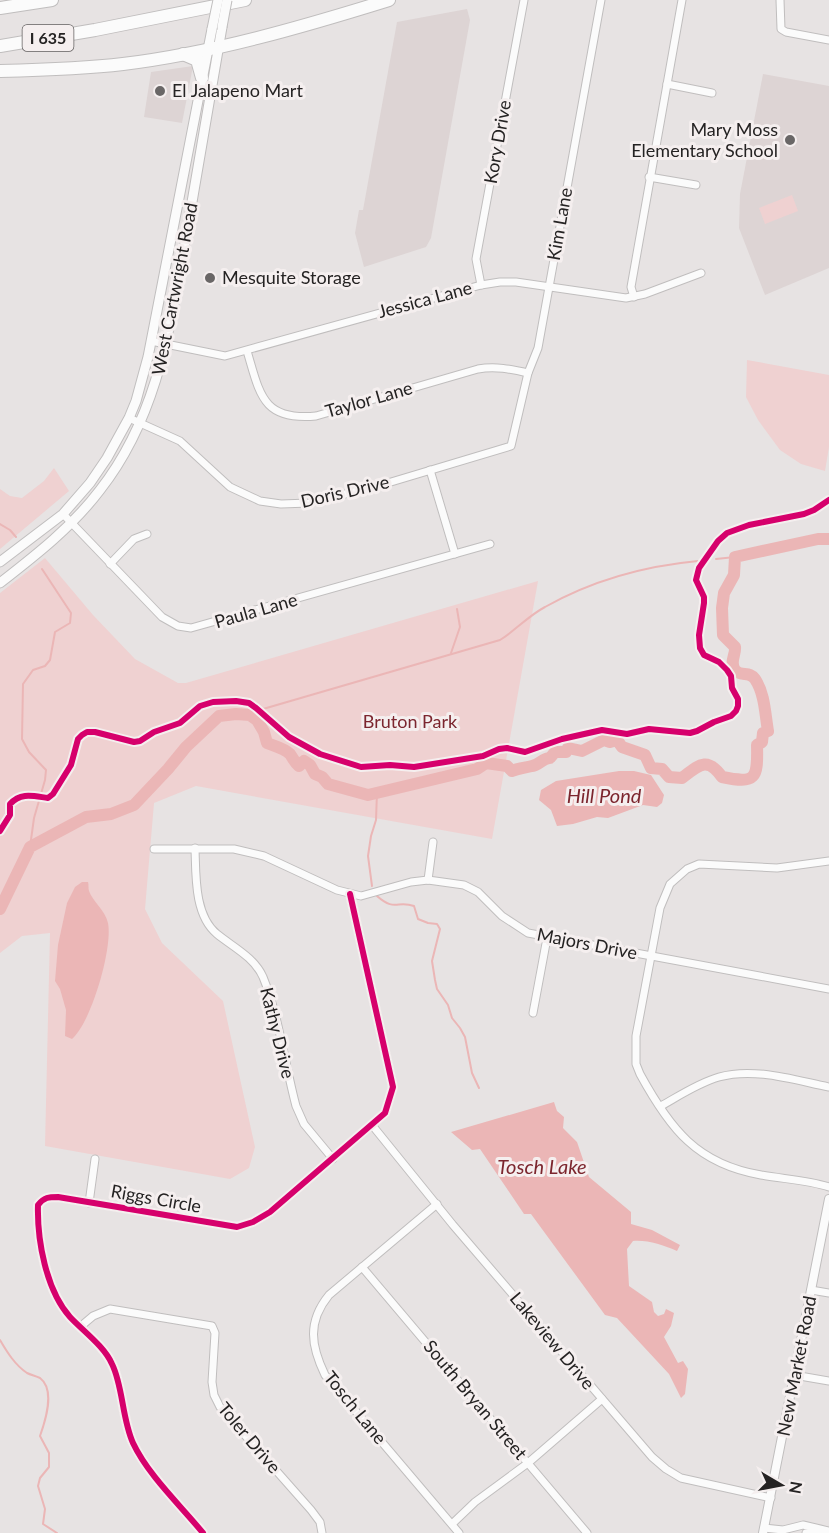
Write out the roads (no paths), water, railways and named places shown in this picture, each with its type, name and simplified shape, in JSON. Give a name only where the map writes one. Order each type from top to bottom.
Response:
[{"type":"highway","name":"I 635","points":[[0,8],[52,0]]},
{"type":"highway","name":"I 635","points":[[0,46],[86,32],[245,0]]},
{"type":"highway","points":[[0,71],[93,67],[152,60],[291,30],[389,0]]},
{"type":"highway","points":[[182,54],[197,60],[202,78]]},
{"type":"main road","points":[[217,28],[218,0]]},
{"type":"main road","points":[[213,48],[227,0]]},
{"type":"main road","name":"West Cartwright Road","points":[[0,562],[63,514],[90,483],[129,418],[136,401],[151,341],[195,109],[202,78],[213,48]]},
{"type":"main road","name":"West Cartwright Road","points":[[0,583],[72,523],[119,463],[141,423],[156,382],[166,344],[199,164],[213,48]]},
{"type":"main road","points":[[195,109],[207,111]]},
{"type":"main road","points":[[185,161],[199,164]]},
{"type":"street","name":"Kory Drive","points":[[481,285],[476,259],[524,0]]},
{"type":"street","name":"Kim Lane","points":[[511,446],[528,373],[538,348],[601,0]]},
{"type":"street","points":[[634,297],[632,287],[649,177],[682,0]]},
{"type":"street","points":[[780,0],[781,29],[786,32],[829,40]]},
{"type":"street","points":[[666,84],[712,93]]},
{"type":"street","points":[[649,177],[696,185]]},
{"type":"street","name":"Jessica Lane","points":[[151,341],[225,356],[481,285],[516,282],[617,298],[645,294],[701,273]]},
{"type":"street","name":"Taylor Lane","points":[[247,351],[259,392],[271,406],[283,415],[295,418],[316,416],[478,369],[508,368],[528,373]]},
{"type":"street","name":"Doris Drive","points":[[129,418],[180,441],[230,487],[260,501],[288,504],[309,503],[511,446]]},
{"type":"street","points":[[430,470],[454,554]]},
{"type":"street","name":"Paula Lane","points":[[63,514],[162,617],[178,626],[191,628],[490,544]]},
{"type":"street","points":[[110,564],[134,539],[147,534]]},
{"type":"street","points":[[428,880],[433,842]]},
{"type":"street","name":"Kathy Drive","points":[[195,848],[196,891],[200,907],[215,932],[258,967],[268,992],[296,1106],[303,1124],[333,1159]]},
{"type":"street","name":"Majors Drive","points":[[154,849],[234,849],[264,856],[350,894],[362,896],[411,882],[428,880],[464,885],[478,892],[502,916],[528,933],[829,989]]},
{"type":"street","points":[[829,861],[777,868],[699,864],[687,869],[670,884],[664,896],[650,956],[636,1036],[636,1064],[647,1086],[677,1131],[693,1147],[714,1161],[745,1172],[829,1188]]},
{"type":"street","name":"Riggs Circle","points":[[203,1533],[148,1467],[133,1443],[112,1364],[108,1357],[61,1306],[48,1276],[41,1248],[38,1205],[42,1199],[53,1197],[237,1227],[254,1222],[270,1212],[385,1113],[393,1087],[350,894]]},
{"type":"street","points":[[532,1013],[547,938]]},
{"type":"street","points":[[660,1106],[694,1087],[720,1077],[742,1074],[767,1075],[829,1087]]},
{"type":"street","name":"Lakeview Drive","points":[[372,1125],[652,1457],[681,1478],[771,1498]]},
{"type":"street","points":[[89,1203],[95,1159]]},
{"type":"street","name":"New Market Road","points":[[764,1530],[829,1199]]},
{"type":"street","name":"Tosch Lane","points":[[437,1204],[329,1295],[316,1314],[314,1347],[325,1375],[454,1530]]},
{"type":"street","name":"South Bryan Street","points":[[362,1267],[587,1533]]},
{"type":"street","points":[[811,1290],[829,1293]]},
{"type":"street","name":"Toler Drive","points":[[80,1327],[93,1316],[110,1309],[212,1326],[215,1333],[213,1390],[220,1407],[312,1510],[320,1522],[322,1533]]},
{"type":"street","points":[[794,1375],[829,1381]]},
{"type":"street","points":[[454,1530],[475,1502],[528,1463],[602,1399]]},
{"type":"street","points":[[764,1530],[803,1525],[827,1531]]},
{"type":"street","points":[[806,1533],[827,1531]]},
{"type":"water","name":"Hill Pond","points":[[619,771],[634,771],[651,775],[664,795],[662,803],[657,807],[643,805],[608,818],[597,817],[557,826],[551,810],[539,800],[541,790],[556,781]]},
{"type":"water","points":[[82,882],[88,882],[91,895],[108,923],[109,935],[104,966],[93,1002],[86,1018],[72,1039],[65,1036],[66,1010],[60,989],[55,981],[58,945],[67,903],[75,887]]},
{"type":"water","name":"Tosch Lake","points":[[554,1102],[557,1111],[564,1117],[563,1128],[577,1142],[589,1177],[631,1212],[631,1224],[652,1230],[680,1245],[677,1251],[650,1242],[633,1241],[627,1249],[629,1286],[652,1302],[654,1312],[658,1316],[664,1314],[666,1309],[674,1313],[671,1326],[664,1337],[678,1363],[683,1361],[688,1369],[685,1394],[681,1398],[669,1374],[617,1318],[605,1315],[531,1214],[524,1214],[480,1149],[472,1150],[451,1132]]},
{"type":"waterway","points":[[0,524],[16,537]]},
{"type":"waterway","points":[[0,909],[30,847],[86,817],[111,814],[134,805],[186,747],[219,716],[250,715],[257,720],[267,743],[288,752],[299,766],[304,761],[328,784],[368,795],[477,769],[486,763],[507,766],[512,771],[550,758],[555,752],[566,752],[568,748],[582,751],[604,740],[610,742],[617,740],[622,747],[645,755],[651,768],[662,769],[669,777],[682,778],[698,766],[707,765],[712,766],[722,777],[748,779],[753,776],[757,765],[757,745],[762,742],[763,733],[768,731],[761,691],[753,677],[735,670],[733,664],[735,647],[723,635],[724,593],[734,575],[735,557],[818,539],[829,539]]},
{"type":"waterway","points":[[716,559],[735,557]]},
{"type":"waterway","points":[[263,709],[500,640],[545,607],[600,582],[658,566],[698,561]]},
{"type":"waterway","points":[[30,847],[34,818],[46,770],[29,752],[22,739],[23,684],[33,670],[45,666],[50,660],[55,632],[70,623],[71,613],[42,569]]},
{"type":"waterway","points":[[451,653],[460,627],[457,609]]},
{"type":"waterway","points":[[250,715],[255,713]]},
{"type":"waterway","points":[[372,886],[368,856],[376,820],[377,792]]},
{"type":"waterway","points":[[377,896],[392,905],[414,906],[418,919],[437,924],[440,929],[432,961],[437,989],[465,1037],[472,1073],[479,1088]]},
{"type":"waterway","points":[[0,1340],[8,1354],[19,1366],[45,1383],[48,1406],[40,1436],[49,1453],[49,1467],[40,1478],[38,1486],[45,1509],[43,1524],[57,1533]]},
{"type":"place","name":"El Jalapeno Mart","points":[[160,91]]},
{"type":"place","name":"Mary Moss Elementary School","points":[[790,140]]},
{"type":"place","name":"Mesquite Storage","points":[[210,278]]},
{"type":"park label","name":"Bruton Park","points":[[410,722]]}]
